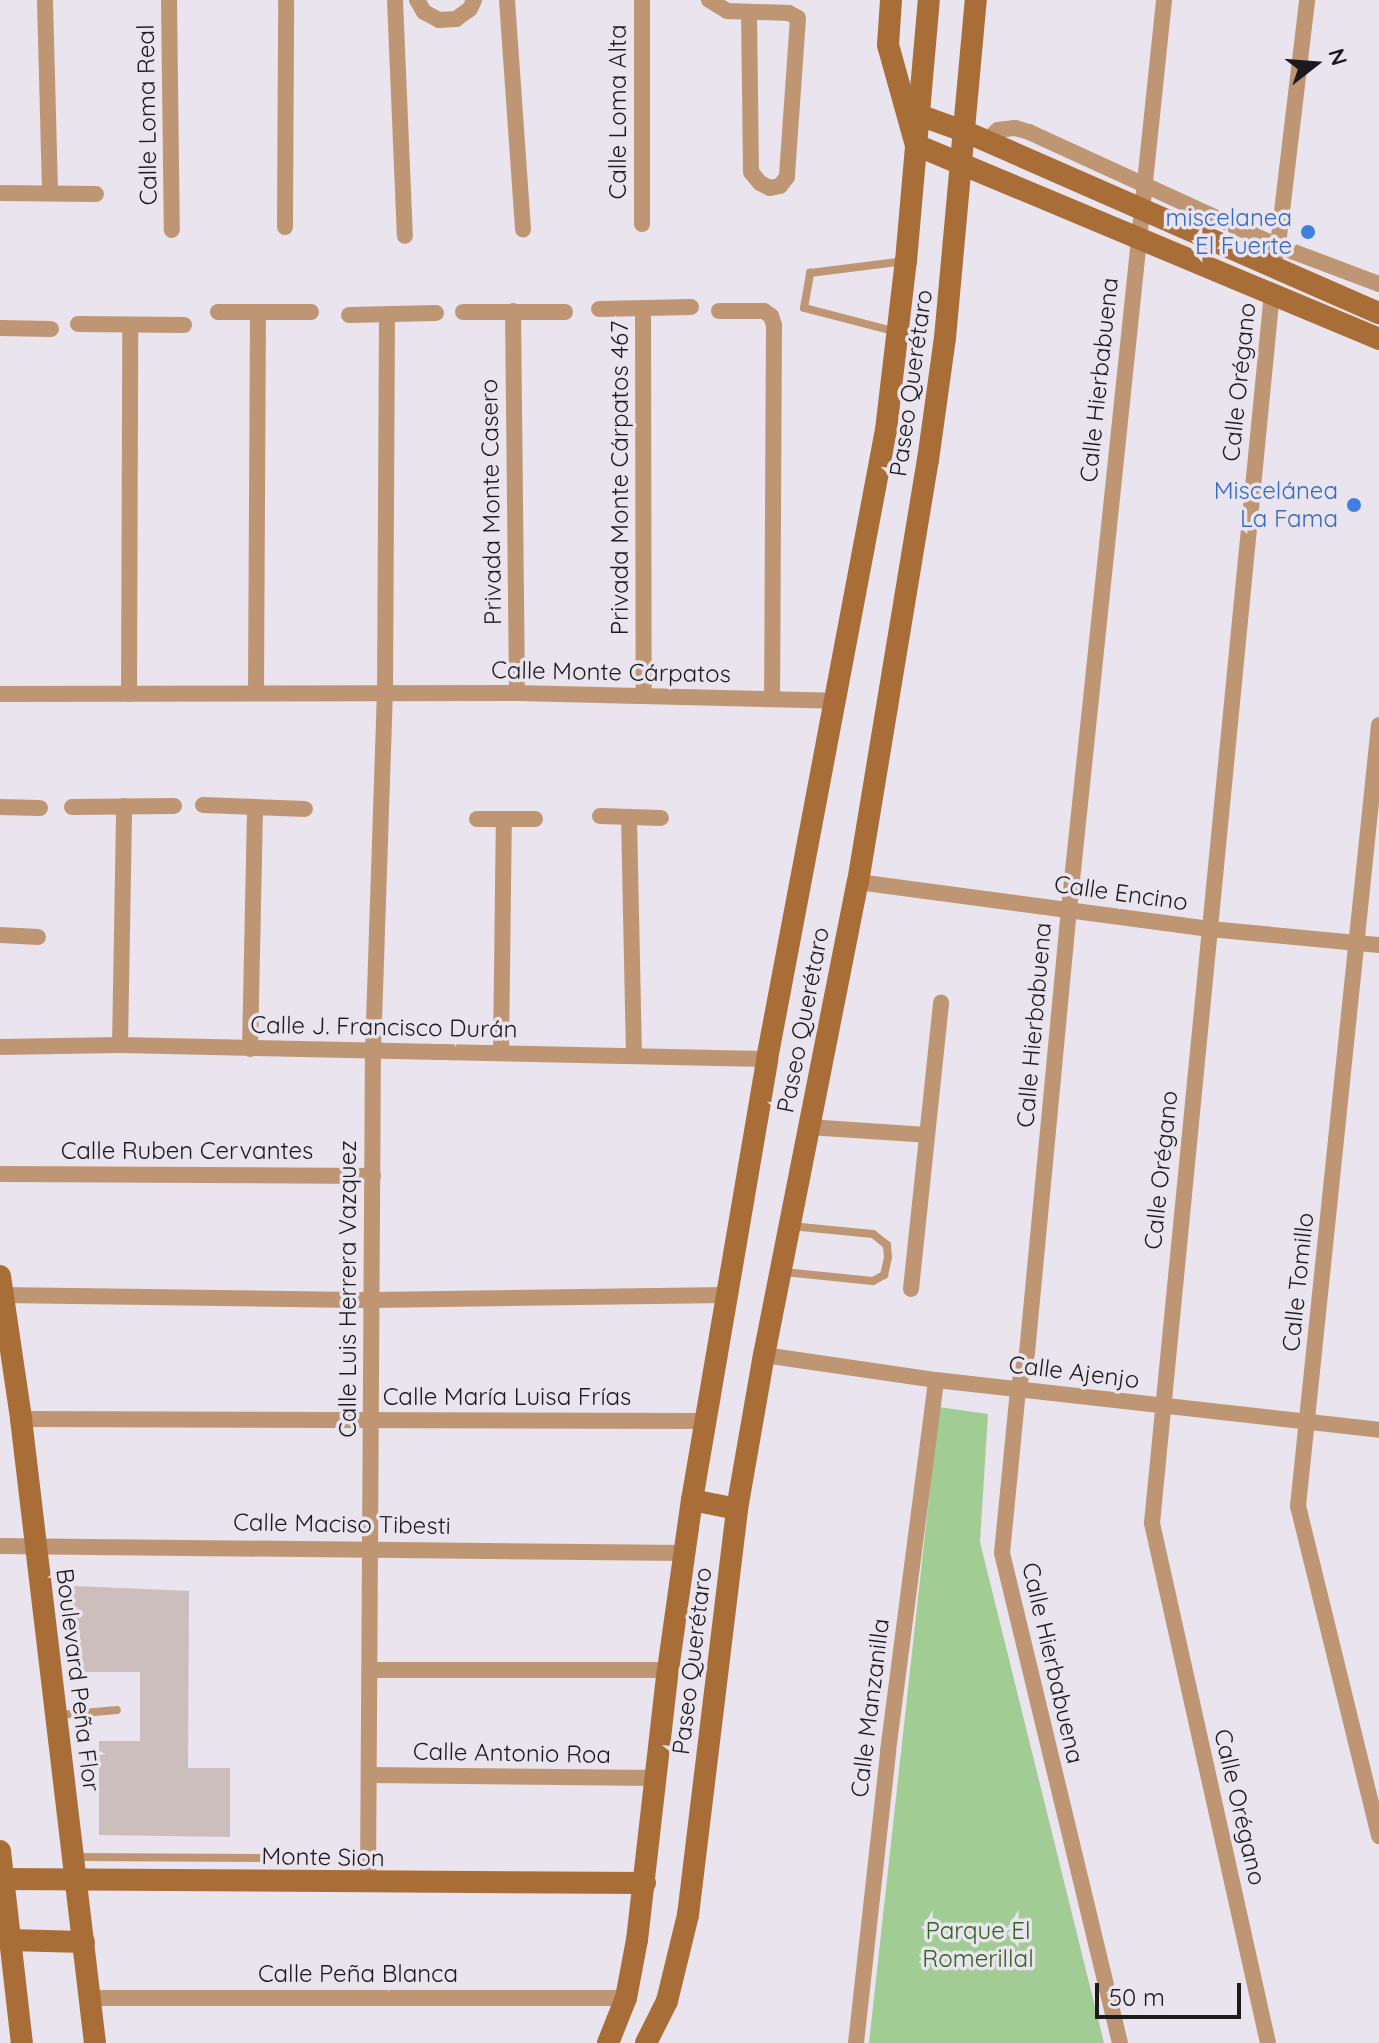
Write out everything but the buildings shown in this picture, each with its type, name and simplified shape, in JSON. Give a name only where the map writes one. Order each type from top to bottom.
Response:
[{"type":"main road","points":[[891,0],[888,45],[916,145],[1138,235],[1379,339]]},
{"type":"main road","name":"Paseo Querétaro","points":[[608,2043],[626,1998],[645,1883],[684,1553],[767,1059],[886,430],[906,261],[929,0]]},
{"type":"main road","name":"Paseo Querétaro","points":[[646,2043],[667,2001],[688,1915],[737,1509],[780,1271],[858,882],[928,460],[945,338],[963,163],[976,137],[976,0]]},
{"type":"main road","points":[[919,115],[976,137],[1141,211],[1276,257],[1379,313]]},
{"type":"main road","name":"Boulevard Peña Flor","points":[[1,1288],[21,1419],[95,2043]]},
{"type":"main road","points":[[692,1500],[737,1509]]},
{"type":"main road","points":[[0,1851],[9,1940],[8,1999],[22,2043]]},
{"type":"main road","name":"Monte Sion","points":[[2,1879],[76,1868],[368,1884],[645,1883]]},
{"type":"main road","points":[[9,1940],[84,1942]]},
{"type":"street","points":[[45,0],[50,193]]},
{"type":"street","name":"Calle Loma Real","points":[[169,0],[172,230]]},
{"type":"street","points":[[285,227],[286,0]]},
{"type":"street","points":[[395,0],[405,236]]},
{"type":"street","points":[[417,0],[424,12],[439,20],[456,19],[470,9],[474,0]]},
{"type":"street","points":[[507,0],[523,229]]},
{"type":"street","name":"Calle Loma Alta","points":[[642,0],[642,224]]},
{"type":"street","points":[[709,0],[715,7],[727,11],[789,13],[798,18],[787,177],[780,186],[770,188],[760,183],[751,172],[749,13]]},
{"type":"street","name":"Calle Hierbabuena","points":[[1120,2043],[1002,1553],[1018,1389],[1027,1353],[1069,909],[1164,0]]},
{"type":"street","points":[[1276,257],[1307,0]]},
{"type":"street","points":[[976,137],[1015,128],[1144,185],[1276,257],[1379,284]]},
{"type":"street","points":[[0,193],[96,194]]},
{"type":"street","name":"Calle Orégano","points":[[1268,2043],[1152,1523],[1272,292]]},
{"type":"street","name":"Privada Monte Cárpatos 467","points":[[599,309],[691,307]]},
{"type":"street","name":"Privada Monte Cárpatos 467","points":[[643,308],[644,696]]},
{"type":"street","name":"Privada Monte Casero","points":[[513,311],[517,693]]},
{"type":"street","points":[[719,311],[764,311],[771,316],[774,325],[772,699]]},
{"type":"street","points":[[218,312],[311,312]]},
{"type":"street","points":[[463,312],[565,312]]},
{"type":"street","points":[[256,691],[258,313]]},
{"type":"street","points":[[349,315],[436,313]]},
{"type":"street","points":[[385,696],[387,315]]},
{"type":"street","points":[[78,324],[184,325]]},
{"type":"street","points":[[129,694],[130,325]]},
{"type":"street","points":[[0,328],[51,329]]},
{"type":"street","name":"Calle Monte Cárpatos","points":[[0,694],[256,691],[385,696],[517,693],[836,701]]},
{"type":"street","name":"Calle Luis Herrera Vazquez","points":[[368,1884],[373,1052],[385,696]]},
{"type":"street","name":"Calle Tomillo","points":[[1379,725],[1298,1506],[1379,1836]]},
{"type":"street","points":[[203,805],[305,809]]},
{"type":"street","points":[[120,1045],[124,806]]},
{"type":"street","points":[[72,807],[174,806]]},
{"type":"street","points":[[0,807],[40,808]]},
{"type":"street","points":[[250,1049],[255,807]]},
{"type":"street","points":[[600,816],[661,818]]},
{"type":"street","points":[[629,817],[634,1055]]},
{"type":"street","points":[[477,819],[535,819]]},
{"type":"street","points":[[501,1053],[504,820]]},
{"type":"street","name":"Calle Encino","points":[[858,882],[1210,929],[1379,945]]},
{"type":"street","points":[[0,935],[38,937]]},
{"type":"street","points":[[911,1289],[941,1003]]},
{"type":"street","name":"Calle J. Francisco Durán","points":[[0,1047],[120,1045],[767,1059]]},
{"type":"street","points":[[808,1127],[927,1135]]},
{"type":"street","name":"Calle Ruben Cervantes","points":[[0,1174],[373,1176]]},
{"type":"street","points":[[1,1288],[373,1300],[728,1295]]},
{"type":"street","name":"Calle Ajenjo","points":[[764,1355],[936,1380],[1379,1430]]},
{"type":"street","name":"Calle Manzanilla","points":[[856,2043],[888,1751],[936,1380]]},
{"type":"street","name":"Calle María Luisa Frías","points":[[21,1419],[705,1421]]},
{"type":"street","name":"Calle Maciso Tibesti","points":[[0,1546],[684,1553]]},
{"type":"street","points":[[370,1670],[668,1670]]},
{"type":"street","name":"Calle Antonio Roa","points":[[370,1775],[655,1778]]},
{"type":"street","name":"Calle Peña Blanca","points":[[89,1998],[626,1998]]},
{"type":"lane","points":[[898,333],[804,308],[810,273],[906,261]]},
{"type":"lane","points":[[780,1271],[857,1282],[873,1281],[885,1271],[887,1245],[882,1238],[789,1226]]},
{"type":"lane","points":[[55,1715],[117,1710]]},
{"type":"lane","points":[[76,1868],[283,1858]]},
{"type":"green space","name":"Parque El Romerillal","points":[[939,1407],[988,1414],[980,1542],[1104,2043],[869,2043]]},
{"type":"place","name":"miscelanea El Fuerte","points":[[1308,232]]},
{"type":"place","name":"Miscelánea La Fama","points":[[1354,505]]}]
